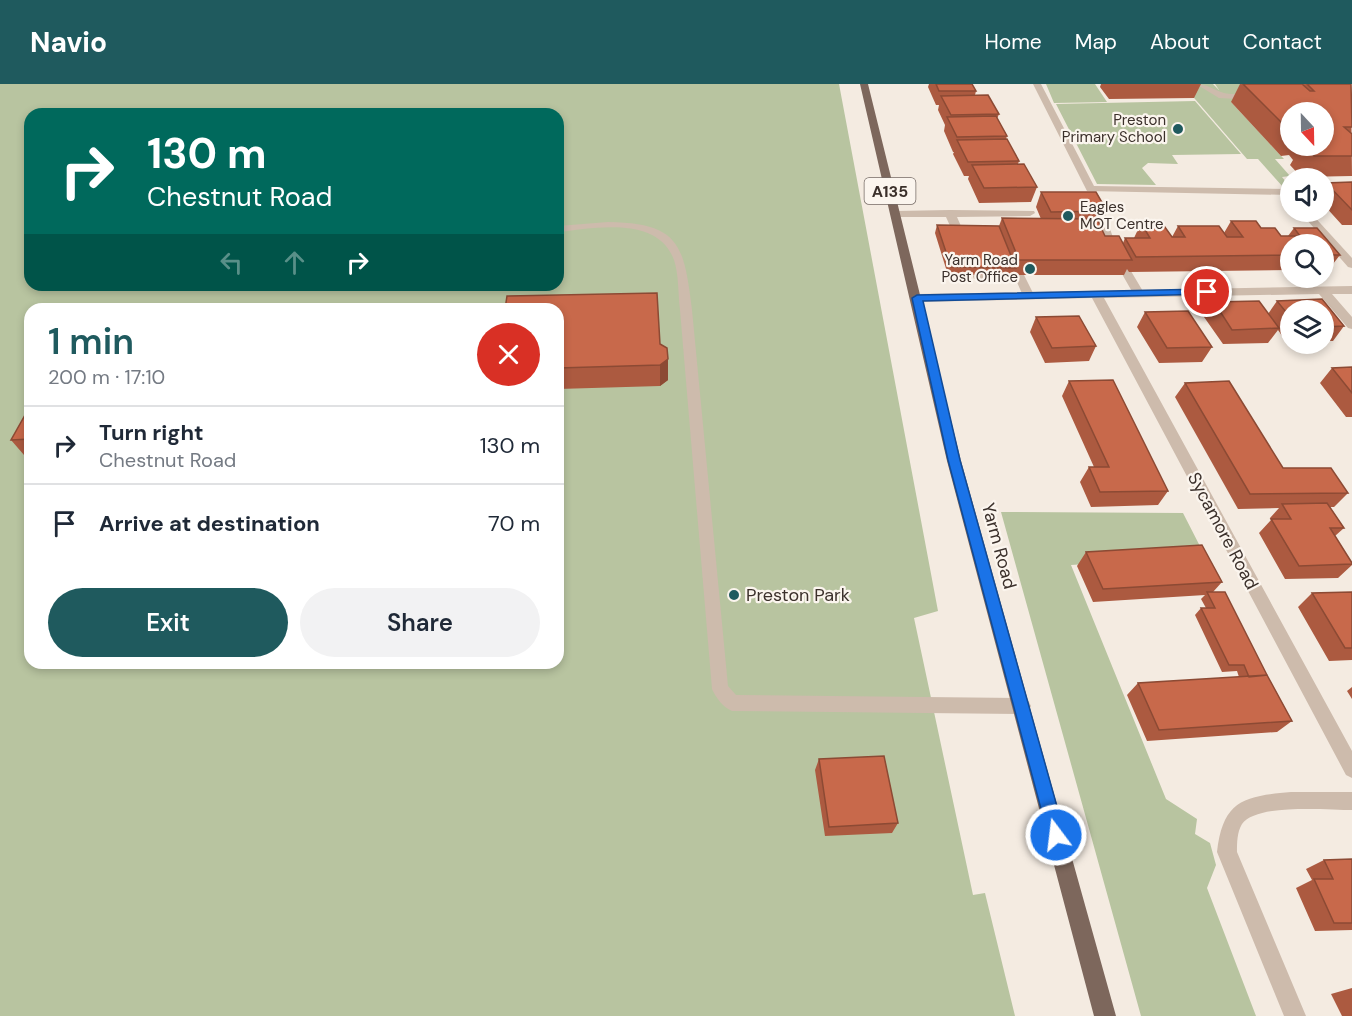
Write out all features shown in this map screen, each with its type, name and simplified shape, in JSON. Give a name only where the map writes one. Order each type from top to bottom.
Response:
[{"type":"main road","name":"Yarm Road","points":[[864,84],[954,460],[1105,1016]]},
{"type":"street","points":[[1037,84],[1091,189],[1111,246],[1138,293]]},
{"type":"street","points":[[1200,84],[1222,96],[1266,97]]},
{"type":"street","points":[[1091,189],[1280,193]]},
{"type":"street","points":[[950,213],[978,277],[1020,277],[1028,295]]},
{"type":"street","points":[[896,214],[1030,213]]},
{"type":"street","points":[[1314,222],[1352,265]]},
{"type":"street","points":[[564,229],[612,223],[656,233],[670,244],[679,257],[686,310],[720,689],[732,703],[1022,706]]},
{"type":"street","points":[[917,298],[1352,290]]},
{"type":"street","points":[[1322,291],[1352,326]]},
{"type":"street","name":"Sycamore Road","points":[[1095,293],[1352,769]]},
{"type":"street","points":[[1295,1016],[1227,852],[1230,833],[1238,815],[1254,807],[1274,803],[1352,801]]},
{"type":"green space","name":"Preston Park","points":[[0,84],[839,84],[938,611],[914,618],[973,895],[985,893],[1015,1016],[0,1016]]},
{"type":"green space","points":[[1046,84],[1095,84],[1107,102],[1054,103]]},
{"type":"green space","points":[[1182,84],[1213,84],[1219,90],[1215,84],[1273,84],[1290,100],[1231,102],[1284,159],[1275,159],[1283,168],[1280,168],[1280,184],[1258,159],[1247,159]]},
{"type":"green space","points":[[1195,101],[1241,154],[1172,155],[1178,164],[1148,163],[1142,168],[1156,185],[1097,184],[1056,104]]},
{"type":"green space","points":[[1001,512],[1183,513],[1205,556],[1071,565],[1166,799],[1197,819],[1195,834],[1210,843],[1216,865],[1207,888],[1256,1016],[1141,1016]]},
{"type":"building","points":[[936,84],[972,84],[976,91],[939,91]]},
{"type":"building","points":[[1243,84],[1302,84],[1310,91],[1314,91],[1307,84],[1351,84],[1352,127],[1344,127],[1352,134],[1352,156],[1334,156],[1334,102],[1280,102],[1280,121]]},
{"type":"building","points":[[988,95],[999,114],[951,115],[941,96]]},
{"type":"building","points":[[996,116],[1007,136],[957,137],[947,117]]},
{"type":"building","points":[[1007,139],[1019,161],[968,162],[957,140]]},
{"type":"building","points":[[1024,164],[1037,187],[984,188],[972,165]]},
{"type":"building","points":[[1352,182],[1352,210],[1334,191],[1334,183]]},
{"type":"building","points":[[1041,192],[1096,192],[1107,211],[1051,212]]},
{"type":"building","points":[[1002,218],[1097,219],[1105,236],[1119,236],[1132,260],[1019,260]]},
{"type":"building","points":[[1231,221],[1256,221],[1261,228],[1275,228],[1280,235],[1280,255],[1136,257],[1125,238],[1150,238],[1141,223],[1162,223],[1172,237],[1185,237],[1178,226],[1219,226],[1227,237],[1243,237]]},
{"type":"building","points":[[937,225],[999,226],[1016,268],[951,267]]},
{"type":"building","points":[[1294,228],[1317,228],[1322,234],[1298,234]]},
{"type":"building","points":[[657,293],[660,344],[667,348],[668,359],[660,365],[564,368],[564,303],[506,303],[507,296]]},
{"type":"building","points":[[1259,301],[1279,328],[1232,330],[1214,302]]},
{"type":"building","points":[[1188,311],[1212,347],[1167,348],[1145,312]]},
{"type":"building","points":[[1334,314],[1344,326],[1334,326]]},
{"type":"building","points":[[1079,316],[1096,346],[1052,348],[1036,317]]},
{"type":"building","points":[[1352,367],[1352,393],[1332,368]]},
{"type":"building","points":[[1113,380],[1168,491],[1100,492],[1089,467],[1109,467],[1069,381]]},
{"type":"building","points":[[1229,381],[1283,468],[1331,468],[1348,493],[1250,494],[1185,383]]},
{"type":"building","points":[[24,417],[24,439],[11,440]]},
{"type":"building","points":[[1327,503],[1344,528],[1330,528],[1352,564],[1299,566],[1271,519],[1291,519],[1282,504]]},
{"type":"building","points":[[1202,545],[1222,582],[1103,589],[1086,552]]},
{"type":"building","points":[[1207,592],[1225,592],[1267,675],[1249,677],[1244,665],[1229,665],[1201,608],[1215,608]]},
{"type":"building","points":[[1352,592],[1352,648],[1345,648],[1312,593]]},
{"type":"building","points":[[1267,675],[1292,721],[1159,730],[1138,683]]},
{"type":"building","points":[[884,756],[898,823],[829,827],[819,759]]},
{"type":"building","points":[[1352,859],[1352,923],[1334,923],[1314,879],[1333,879],[1324,860]]},
{"type":"place","name":"Preston Primary School","points":[[1178,129]]},
{"type":"place","name":"Eagles MOT Centre","points":[[1068,216]]},
{"type":"place","name":"Yarm Road Post Office","points":[[1030,269]]},
{"type":"place","name":"Preston Park","points":[[734,595]]},
{"type":"route","points":[[1056,835],[954,460],[917,298],[1207,292]]}]
